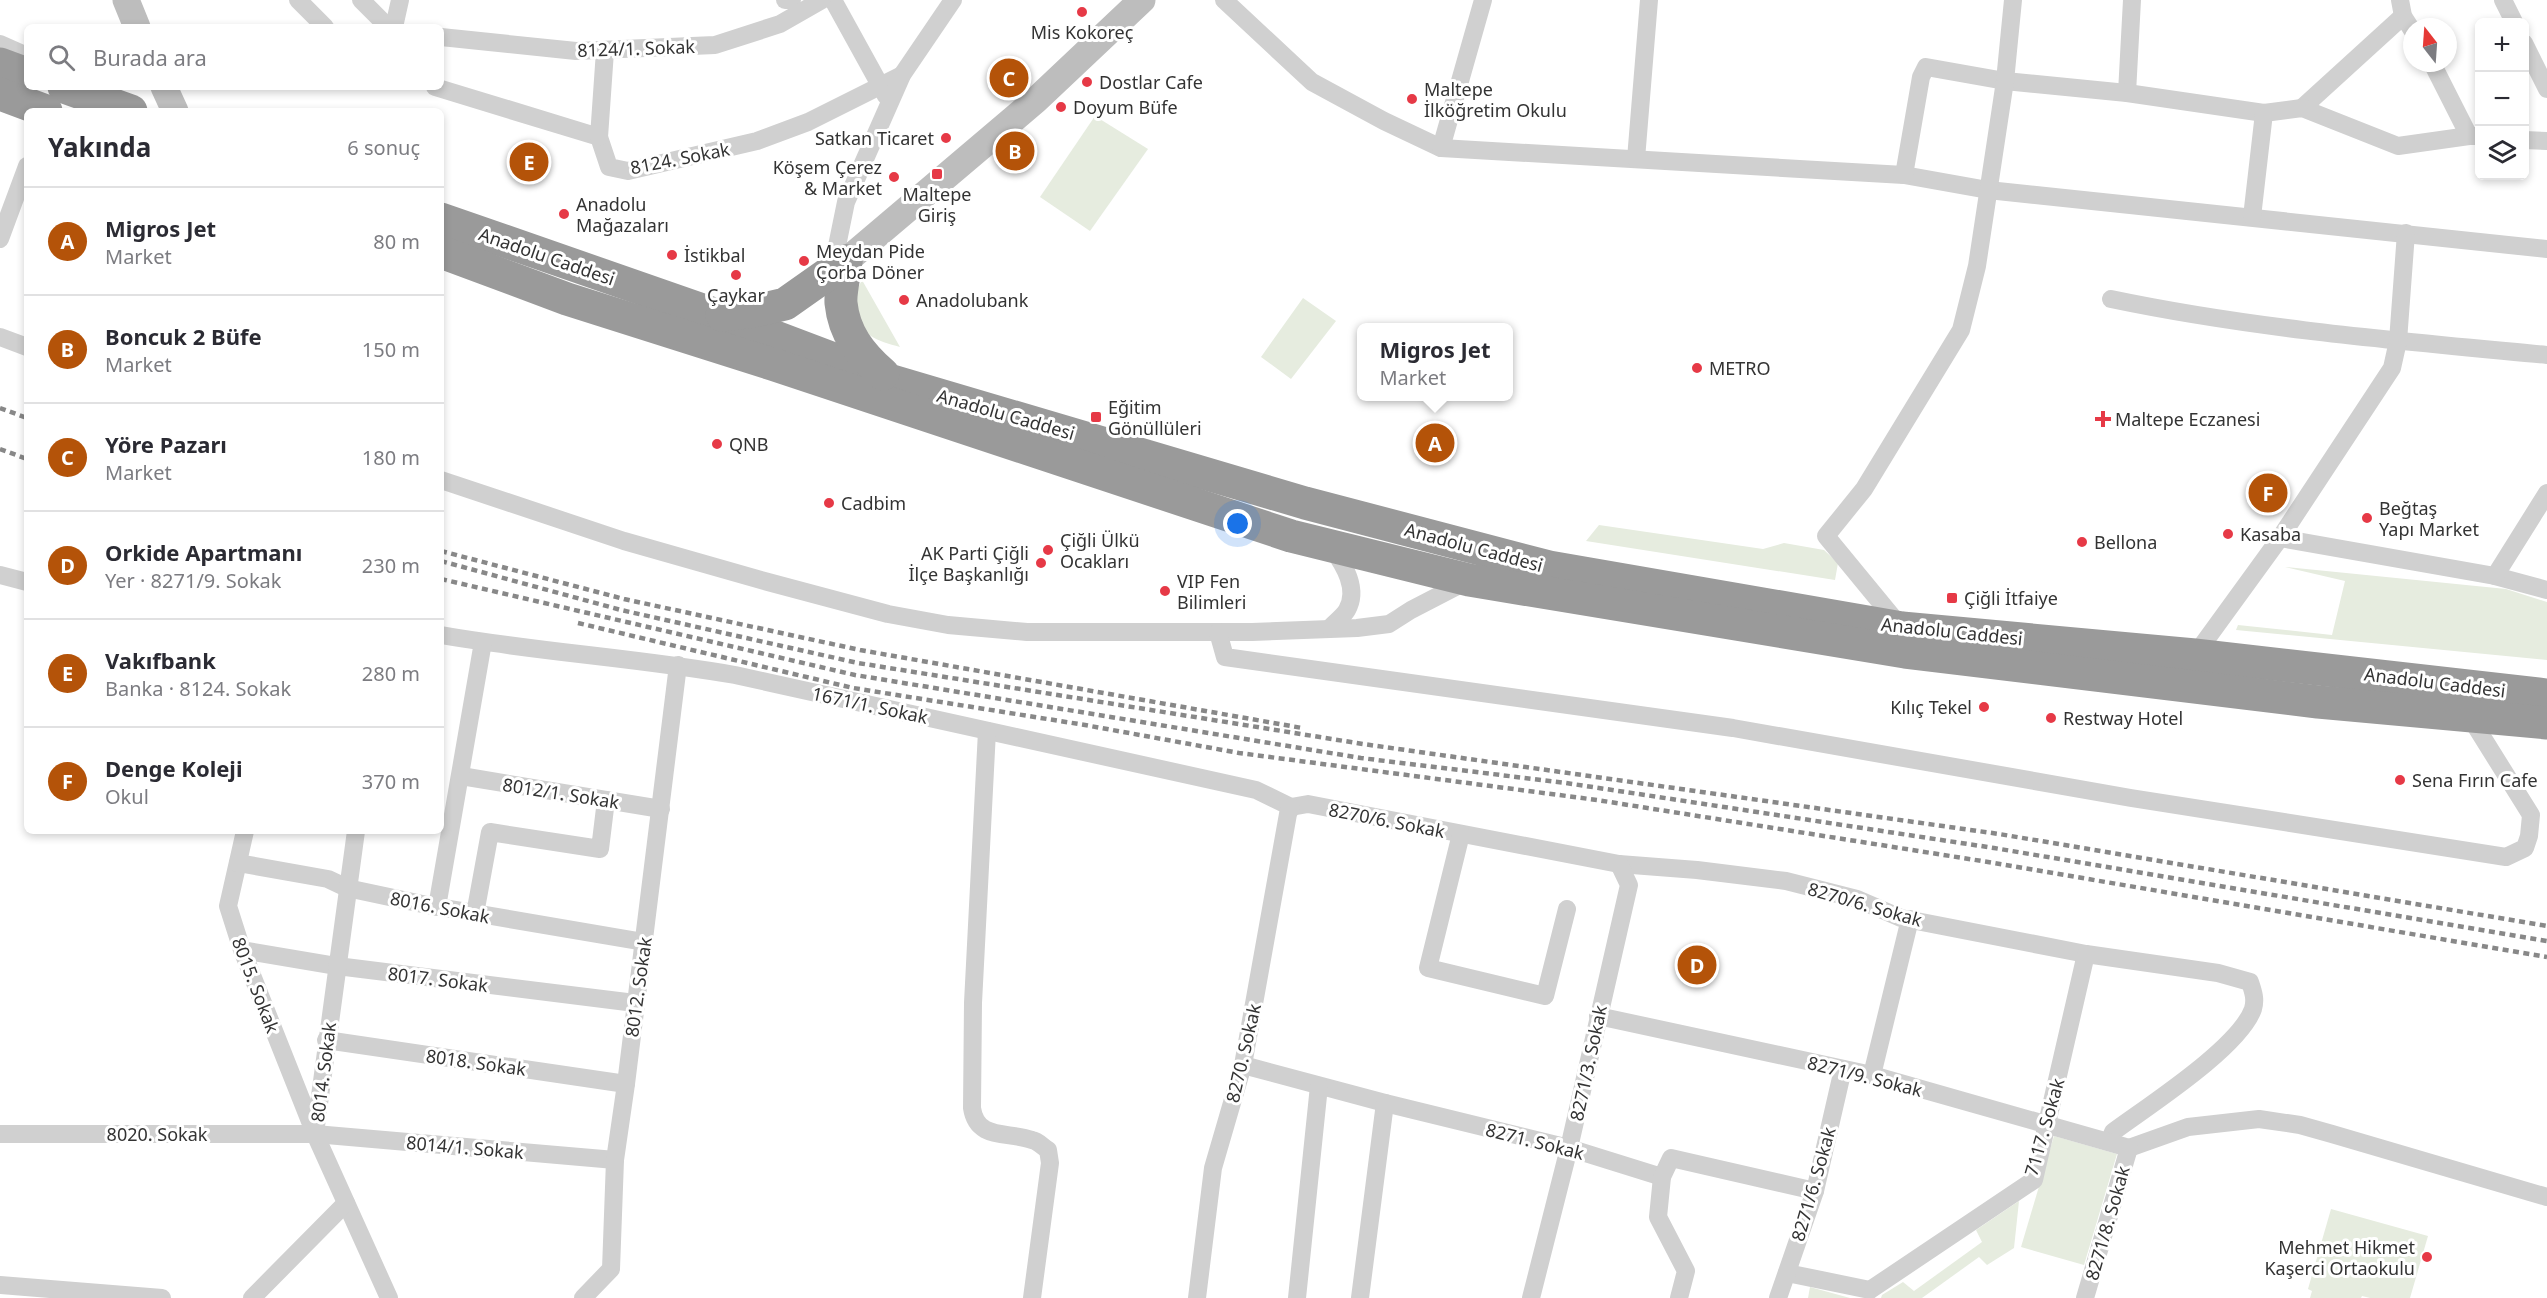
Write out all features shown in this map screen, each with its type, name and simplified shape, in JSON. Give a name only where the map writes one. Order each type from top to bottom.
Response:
[{"type":"highway","points":[[0,64],[24,73]]},
{"type":"highway","points":[[72,90],[123,108]]},
{"type":"highway","points":[[0,94],[38,108]]},
{"type":"highway","name":"Anadolu Caddesi","points":[[444,220],[717,315],[765,348],[1291,536],[1332,548],[1469,580],[1905,652],[2318,702],[2547,723]]},
{"type":"highway","name":"Anadolu Caddesi","points":[[444,253],[567,299],[890,380],[1305,502],[1549,567],[1902,627],[2195,656],[2547,695]]},
{"type":"highway","points":[[717,315],[754,311],[785,304],[846,261]]},
{"type":"highway","points":[[846,261],[840,301],[846,327],[856,347],[890,380]]},
{"type":"highway","points":[[765,348],[785,304]]},
{"type":"street","points":[[126,0],[136,24]]},
{"type":"street","points":[[298,0],[322,24]]},
{"type":"street","points":[[361,0],[385,24]]},
{"type":"street","points":[[395,24],[400,0]]},
{"type":"street","points":[[785,0],[792,0]]},
{"type":"street","name":"8124/1. Sokak","points":[[444,37],[576,51],[715,45],[780,24],[822,0]]},
{"type":"street","points":[[833,0],[891,104]]},
{"type":"street","points":[[953,0],[902,75],[846,202],[837,246],[846,261],[1036,100],[1142,0]]},
{"type":"street","points":[[1224,0],[1312,82],[1384,121],[1441,147],[1904,175],[1988,190],[2547,249]]},
{"type":"street","points":[[1441,147],[1483,0]]},
{"type":"street","points":[[1636,159],[1650,0]]},
{"type":"street","points":[[1902,627],[1827,536],[1864,489],[1961,330],[1977,266],[2005,81],[2013,0]]},
{"type":"street","points":[[2127,93],[2132,0]]},
{"type":"street","points":[[2503,0],[2512,18]]},
{"type":"street","points":[[2302,108],[2405,15]]},
{"type":"street","points":[[0,44],[24,55]]},
{"type":"street","points":[[444,90],[599,137],[605,51]]},
{"type":"street","points":[[2529,54],[2547,89]]},
{"type":"street","points":[[1904,175],[1921,77],[1926,67],[2005,81],[2127,93],[2264,113],[2302,108],[2398,146],[2474,136],[2437,72]]},
{"type":"street","name":"8124. Sokak","points":[[599,137],[609,167],[628,171],[758,141],[808,122],[902,75]]},
{"type":"street","points":[[98,90],[137,108]]},
{"type":"street","points":[[165,90],[174,108]]},
{"type":"street","points":[[2252,217],[2264,113]]},
{"type":"street","points":[[2529,140],[2547,141]]},
{"type":"street","points":[[0,239],[24,174]]},
{"type":"street","points":[[2195,656],[2280,538],[2392,368],[2398,341],[2406,233]]},
{"type":"street","points":[[2111,299],[2188,315],[2398,341],[2547,355]]},
{"type":"street","points":[[0,337],[24,346]]},
{"type":"street","points":[[444,481],[624,541],[888,614],[948,625],[1028,632],[1218,632],[1357,628],[1389,624],[1410,610],[1469,580]]},
{"type":"street","points":[[2495,576],[2547,493]]},
{"type":"street","points":[[2280,538],[2495,576],[2547,590]]},
{"type":"street","points":[[1330,628],[1346,611],[1351,598],[1347,569],[1332,548]]},
{"type":"street","points":[[0,574],[24,581]]},
{"type":"street","points":[[1218,632],[1225,657],[1733,728],[2119,796],[2506,857],[2525,848],[2531,815],[2468,714]]},
{"type":"street","name":"1671/1. Sokak","points":[[444,636],[678,665],[735,675],[1256,790],[1291,807]]},
{"type":"street","points":[[437,907],[483,642]]},
{"type":"street","name":"8012. Sokak","points":[[583,1298],[611,1269],[615,1160],[678,665]]},
{"type":"street","points":[[987,731],[973,1003],[972,1108],[974,1120],[981,1128],[1034,1140],[1048,1150],[1050,1162],[1032,1298]]},
{"type":"street","name":"8012/1. Sokak","points":[[461,776],[661,809]]},
{"type":"street","points":[[475,914],[490,832],[600,849],[606,800]]},
{"type":"street","name":"8270/6. Sokak","points":[[1291,807],[1308,804],[1619,864],[1697,870],[1786,881],[1857,899],[1901,918],[2086,954],[2218,973],[2250,982],[2255,995],[2253,1009],[2240,1030],[2224,1048],[2113,1132],[2109,1142]]},
{"type":"street","name":"8270. Sokak","points":[[1197,1298],[1213,1168],[1244,1065],[1291,807]]},
{"type":"street","name":"8015. Sokak","points":[[244,834],[228,906],[242,950],[315,1134]]},
{"type":"street","name":"8014. Sokak","points":[[356,834],[315,1134],[389,1298]]},
{"type":"street","points":[[1461,834],[1428,968],[1545,996],[1567,909]]},
{"type":"street","name":"8016. Sokak","points":[[238,863],[328,879],[347,888],[437,907],[644,942]]},
{"type":"street","name":"8271/3. Sokak","points":[[1531,1298],[1569,1148],[1629,885],[1619,864]]},
{"type":"street","points":[[1872,1075],[1910,919]]},
{"type":"street","name":"8017. Sokak","points":[[242,950],[337,966],[635,1003]]},
{"type":"street","name":"7117. Sokak","points":[[1870,1294],[2034,1180],[2086,954]]},
{"type":"street","name":"8271/9. Sokak","points":[[1598,1016],[1872,1075],[2129,1148]]},
{"type":"street","name":"8018. Sokak","points":[[326,1040],[626,1084]]},
{"type":"street","name":"8271. Sokak","points":[[1244,1065],[1385,1103],[1569,1148],[1662,1177]]},
{"type":"street","name":"8271/6. Sokak","points":[[1778,1298],[1815,1191],[1843,1069]]},
{"type":"street","points":[[1297,1298],[1320,1086]]},
{"type":"street","points":[[1360,1298],[1385,1103]]},
{"type":"street","points":[[2129,1148],[2187,1127],[2259,1119],[2300,1125],[2547,1197]]},
{"type":"street","name":"8020. Sokak","points":[[0,1134],[315,1134]]},
{"type":"street","name":"8014/1. Sokak","points":[[315,1134],[615,1160]]},
{"type":"street","name":"8271/8. Sokak","points":[[2085,1298],[2129,1148]]},
{"type":"street","points":[[1679,1298],[1686,1271],[1658,1217],[1662,1177],[1671,1158],[1815,1191]]},
{"type":"street","points":[[252,1298],[346,1203]]},
{"type":"street","points":[[1787,1273],[1870,1294]]},
{"type":"street","points":[[0,1285],[162,1298]]},
{"type":"shaded area","points":[[1095,116],[1148,149],[1090,231],[1040,197]]},
{"type":"shaded area","points":[[862,280],[900,347],[870,336],[861,325],[858,318],[857,297]]},
{"type":"shaded area","points":[[1303,298],[1336,321],[1291,379],[1261,357]]},
{"type":"shaded area","points":[[1599,525],[1763,549],[1784,543],[1824,550],[1838,563],[1835,580],[1586,541]]},
{"type":"shaded area","points":[[2285,567],[2506,589],[2547,602],[2547,660],[2236,630],[2238,625],[2332,635],[2345,581]]},
{"type":"shaded area","points":[[2054,1136],[2117,1154],[2084,1265],[2021,1247]]},
{"type":"shaded area","points":[[2019,1201],[2014,1248],[1987,1265],[1979,1257],[1922,1298],[1881,1298],[1882,1295],[1903,1282],[1914,1291],[1982,1242],[1976,1230]]},
{"type":"shaded area","points":[[2331,1209],[2428,1236],[2410,1298],[2362,1296],[2361,1298],[2310,1298],[2312,1291],[2308,1289]]},
{"type":"shaded area","points":[[1810,1287],[1850,1298],[1808,1298]]},
{"type":"railway","points":[[0,408],[24,417]]},
{"type":"railway","points":[[0,449],[24,458]]},
{"type":"railway","points":[[444,552],[624,599],[860,650],[1302,728]]},
{"type":"railway","points":[[444,562],[621,610],[858,663],[1363,744],[1999,834],[2547,926]]},
{"type":"railway","points":[[444,580],[855,675],[1361,758],[1566,783],[1994,848],[2547,941]]},
{"type":"railway","points":[[578,623],[853,688],[1085,725],[1239,753],[1597,800],[1988,862],[2547,957]]},
{"type":"place","name":"Mis Kokoreç","points":[[1082,12]]},
{"type":"place","name":"Yöre Pazarı","points":[[1009,78]]},
{"type":"place","name":"Dostlar Cafe","points":[[1087,82]]},
{"type":"place","name":"Maltepe İlköğretim Okulu","points":[[1412,99]]},
{"type":"place","name":"Doyum Büfe","points":[[1061,107]]},
{"type":"place","name":"Satkan Ticaret","points":[[946,138]]},
{"type":"place","name":"Boncuk 2 Büfe","points":[[1015,151]]},
{"type":"place","name":"Vakıfbank","points":[[529,162]]},
{"type":"place","name":"Maltepe Giriş","points":[[937,174]]},
{"type":"place","name":"Köşem Çerez & Market","points":[[894,177]]},
{"type":"place","name":"Anadolu Mağazaları","points":[[564,214]]},
{"type":"place","name":"İstikbal","points":[[672,255]]},
{"type":"place","name":"Meydan Pide Çorba Döner","points":[[804,261]]},
{"type":"place","name":"Çaykar","points":[[736,275]]},
{"type":"place","name":"Anadolubank","points":[[904,300]]},
{"type":"place","name":"METRO","points":[[1697,368]]},
{"type":"place","name":"Eğitim Gönüllüleri","points":[[1096,417]]},
{"type":"place","name":"Maltepe Eczanesi","points":[[2103,419]]},
{"type":"place","name":"Migros Jet","points":[[1435,443]]},
{"type":"place","name":"QNB","points":[[717,444]]},
{"type":"place","name":"Denge Koleji","points":[[2268,493]]},
{"type":"place","name":"Cadbim","points":[[829,503]]},
{"type":"place","name":"Beğtaş Yapı Market","points":[[2367,518]]},
{"type":"place","name":"Kasaba","points":[[2228,534]]},
{"type":"place","name":"Bellona","points":[[2082,542]]},
{"type":"place","name":"Çiğli Ülkü Ocakları","points":[[1048,550]]},
{"type":"place","name":"AK Parti Çiğli İlçe Başkanlığı","points":[[1041,563]]},
{"type":"place","name":"VIP Fen Bilimleri","points":[[1165,591]]},
{"type":"place","name":"Çiğli İtfaiye","points":[[1952,598]]},
{"type":"place","name":"Kılıç Tekel","points":[[1984,707]]},
{"type":"place","name":"Restway Hotel","points":[[2051,718]]},
{"type":"place","name":"Sena Fırın Cafe","points":[[2400,780]]},
{"type":"place","name":"Orkide Apartmanı","points":[[1697,965]]},
{"type":"place","name":"Mehmet Hikmet Kaşerci Ortaokulu","points":[[2427,1257]]}]
